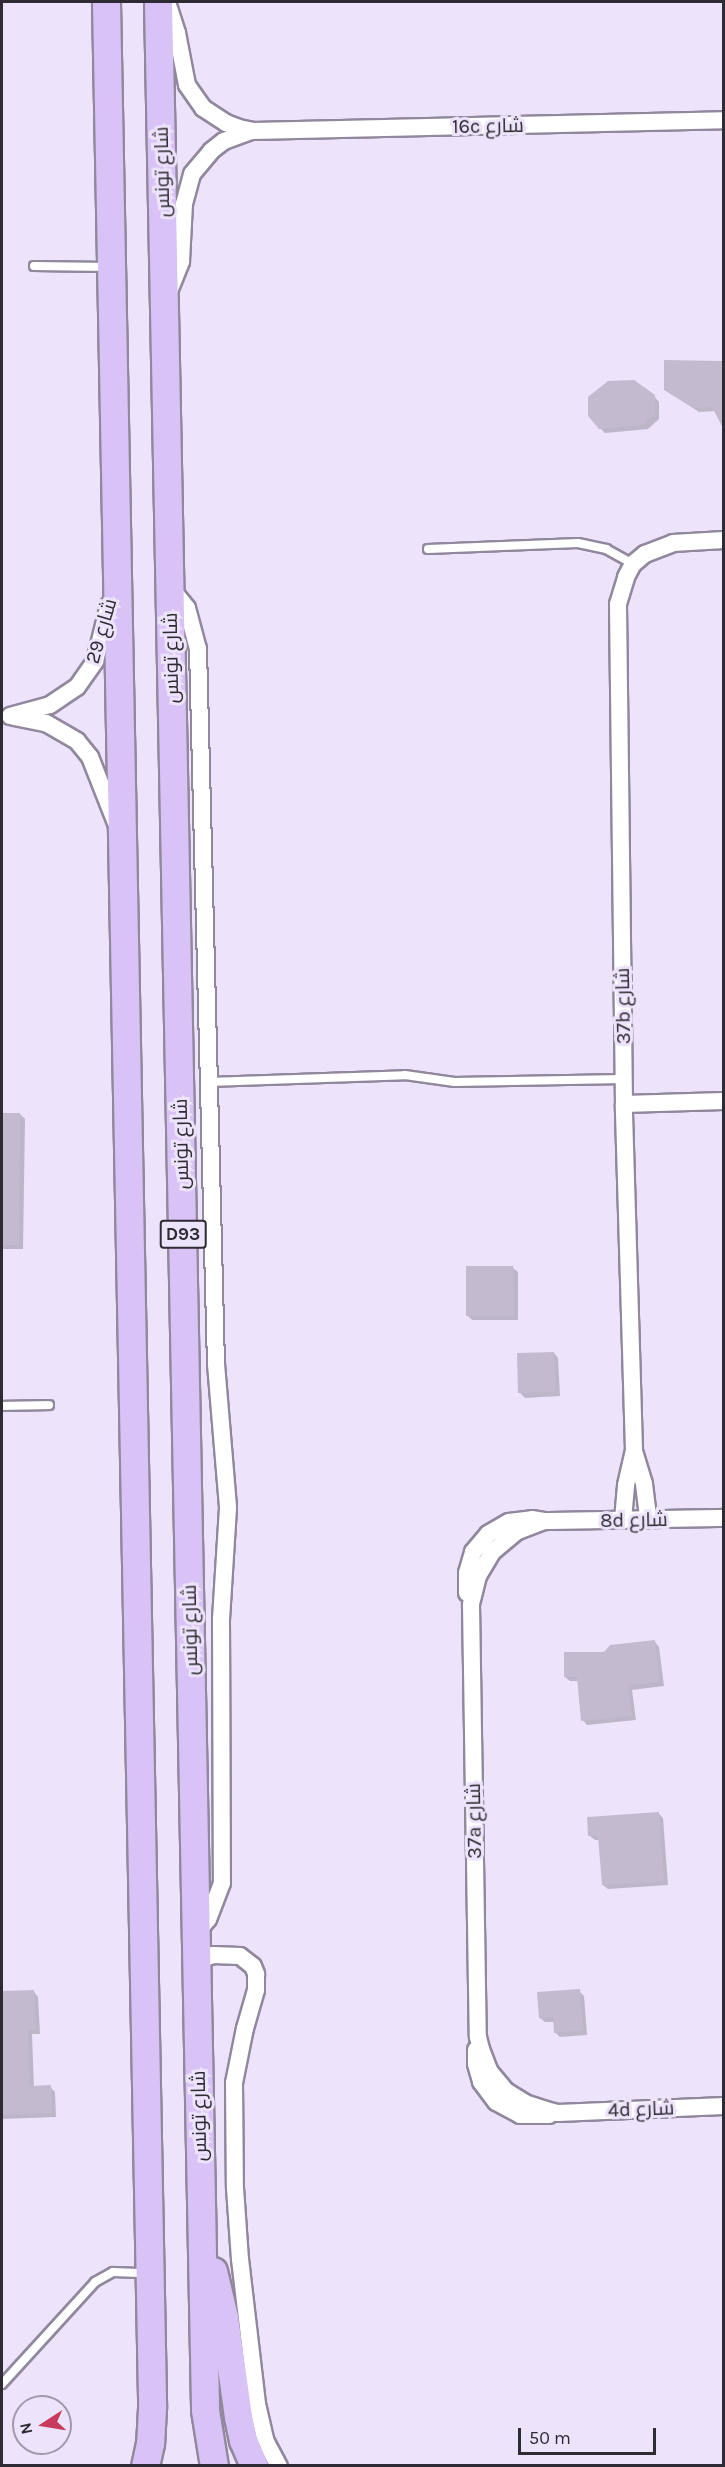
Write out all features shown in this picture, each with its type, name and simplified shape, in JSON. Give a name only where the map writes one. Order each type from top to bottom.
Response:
[{"type":"main road","name":"D93","points":[[106,2],[152,2426],[145,2466]]},
{"type":"main road","name":"شارع تونس","points":[[158,2],[205,2410],[214,2466]]},
{"type":"main road","points":[[202,2236],[218,2289],[242,2433],[254,2466]]},
{"type":"street","name":"16c شارع","points":[[167,2],[177,33],[182,72],[194,97],[203,108],[226,123],[253,131]]},
{"type":"street","name":"16c شارع","points":[[165,300],[181,261],[184,204],[192,174],[206,156],[224,141],[253,131],[723,120]]},
{"type":"street","points":[[633,564],[645,554],[673,543],[723,540]]},
{"type":"street","name":"37b شارع","points":[[623,1520],[626,1485],[634,1450],[624,1104],[616,618],[621,590],[633,564]]},
{"type":"street","name":"شارع 29","points":[[6,716],[60,700],[87,675],[100,646],[117,569]]},
{"type":"street","points":[[170,588],[187,608],[198,649],[216,1364],[228,1508],[221,1620],[222,1883],[208,1919],[196,1934]]},
{"type":"street","name":"شارع 29","points":[[6,716],[46,723],[77,741],[90,757],[122,837]]},
{"type":"street","points":[[624,1104],[723,1101]]},
{"type":"street","name":"37b شارع","points":[[634,1450],[644,1484],[648,1519]]},
{"type":"street","name":"8d شارع","points":[[487,1546],[544,1521],[723,1518]]},
{"type":"street","name":"37a شارع","points":[[487,1546],[473,1552],[466,1574],[471,1605],[478,2037],[485,2061],[501,2097]]},
{"type":"street","points":[[196,1961],[213,1955],[240,1956],[253,1966],[256,1974],[256,1990],[245,2028],[234,2083],[236,2188],[241,2270],[256,2404],[265,2440],[279,2466]]},
{"type":"street","name":"4d شارع","points":[[501,2097],[512,2112],[530,2117],[558,2113],[723,2106]]},
{"type":"lane","points":[[34,266],[111,267]]},
{"type":"lane","points":[[428,549],[578,543],[606,549],[633,564]]},
{"type":"lane","points":[[209,1082],[405,1075],[455,1083],[624,1079]]},
{"type":"lane","points":[[2,1406],[49,1405]]},
{"type":"lane","points":[[2,2384],[95,2282],[113,2272],[149,2273]]},
{"type":"building","points":[[664,360],[723,361],[723,428],[712,407],[693,408],[664,390]]},
{"type":"building","points":[[634,380],[655,395],[655,414],[643,425],[599,429],[588,416],[588,397],[608,381]]},
{"type":"building","points":[[2,1113],[20,1113],[19,1245],[2,1245]]},
{"type":"building","points":[[466,1266],[513,1266],[514,1316],[466,1316]]},
{"type":"building","points":[[554,1352],[556,1392],[518,1393],[517,1353]]},
{"type":"building","points":[[655,1640],[660,1682],[628,1685],[632,1716],[581,1721],[577,1677],[564,1677],[564,1652],[604,1652],[610,1645]]},
{"type":"building","points":[[659,1812],[664,1881],[602,1885],[598,1836],[588,1836],[587,1817]]},
{"type":"building","points":[[580,1989],[583,2030],[554,2033],[553,2017],[539,2018],[537,1992]]},
{"type":"building","points":[[34,1990],[36,2030],[28,2030],[30,2086],[51,2085],[52,2113],[2,2115],[2,1991]]}]
